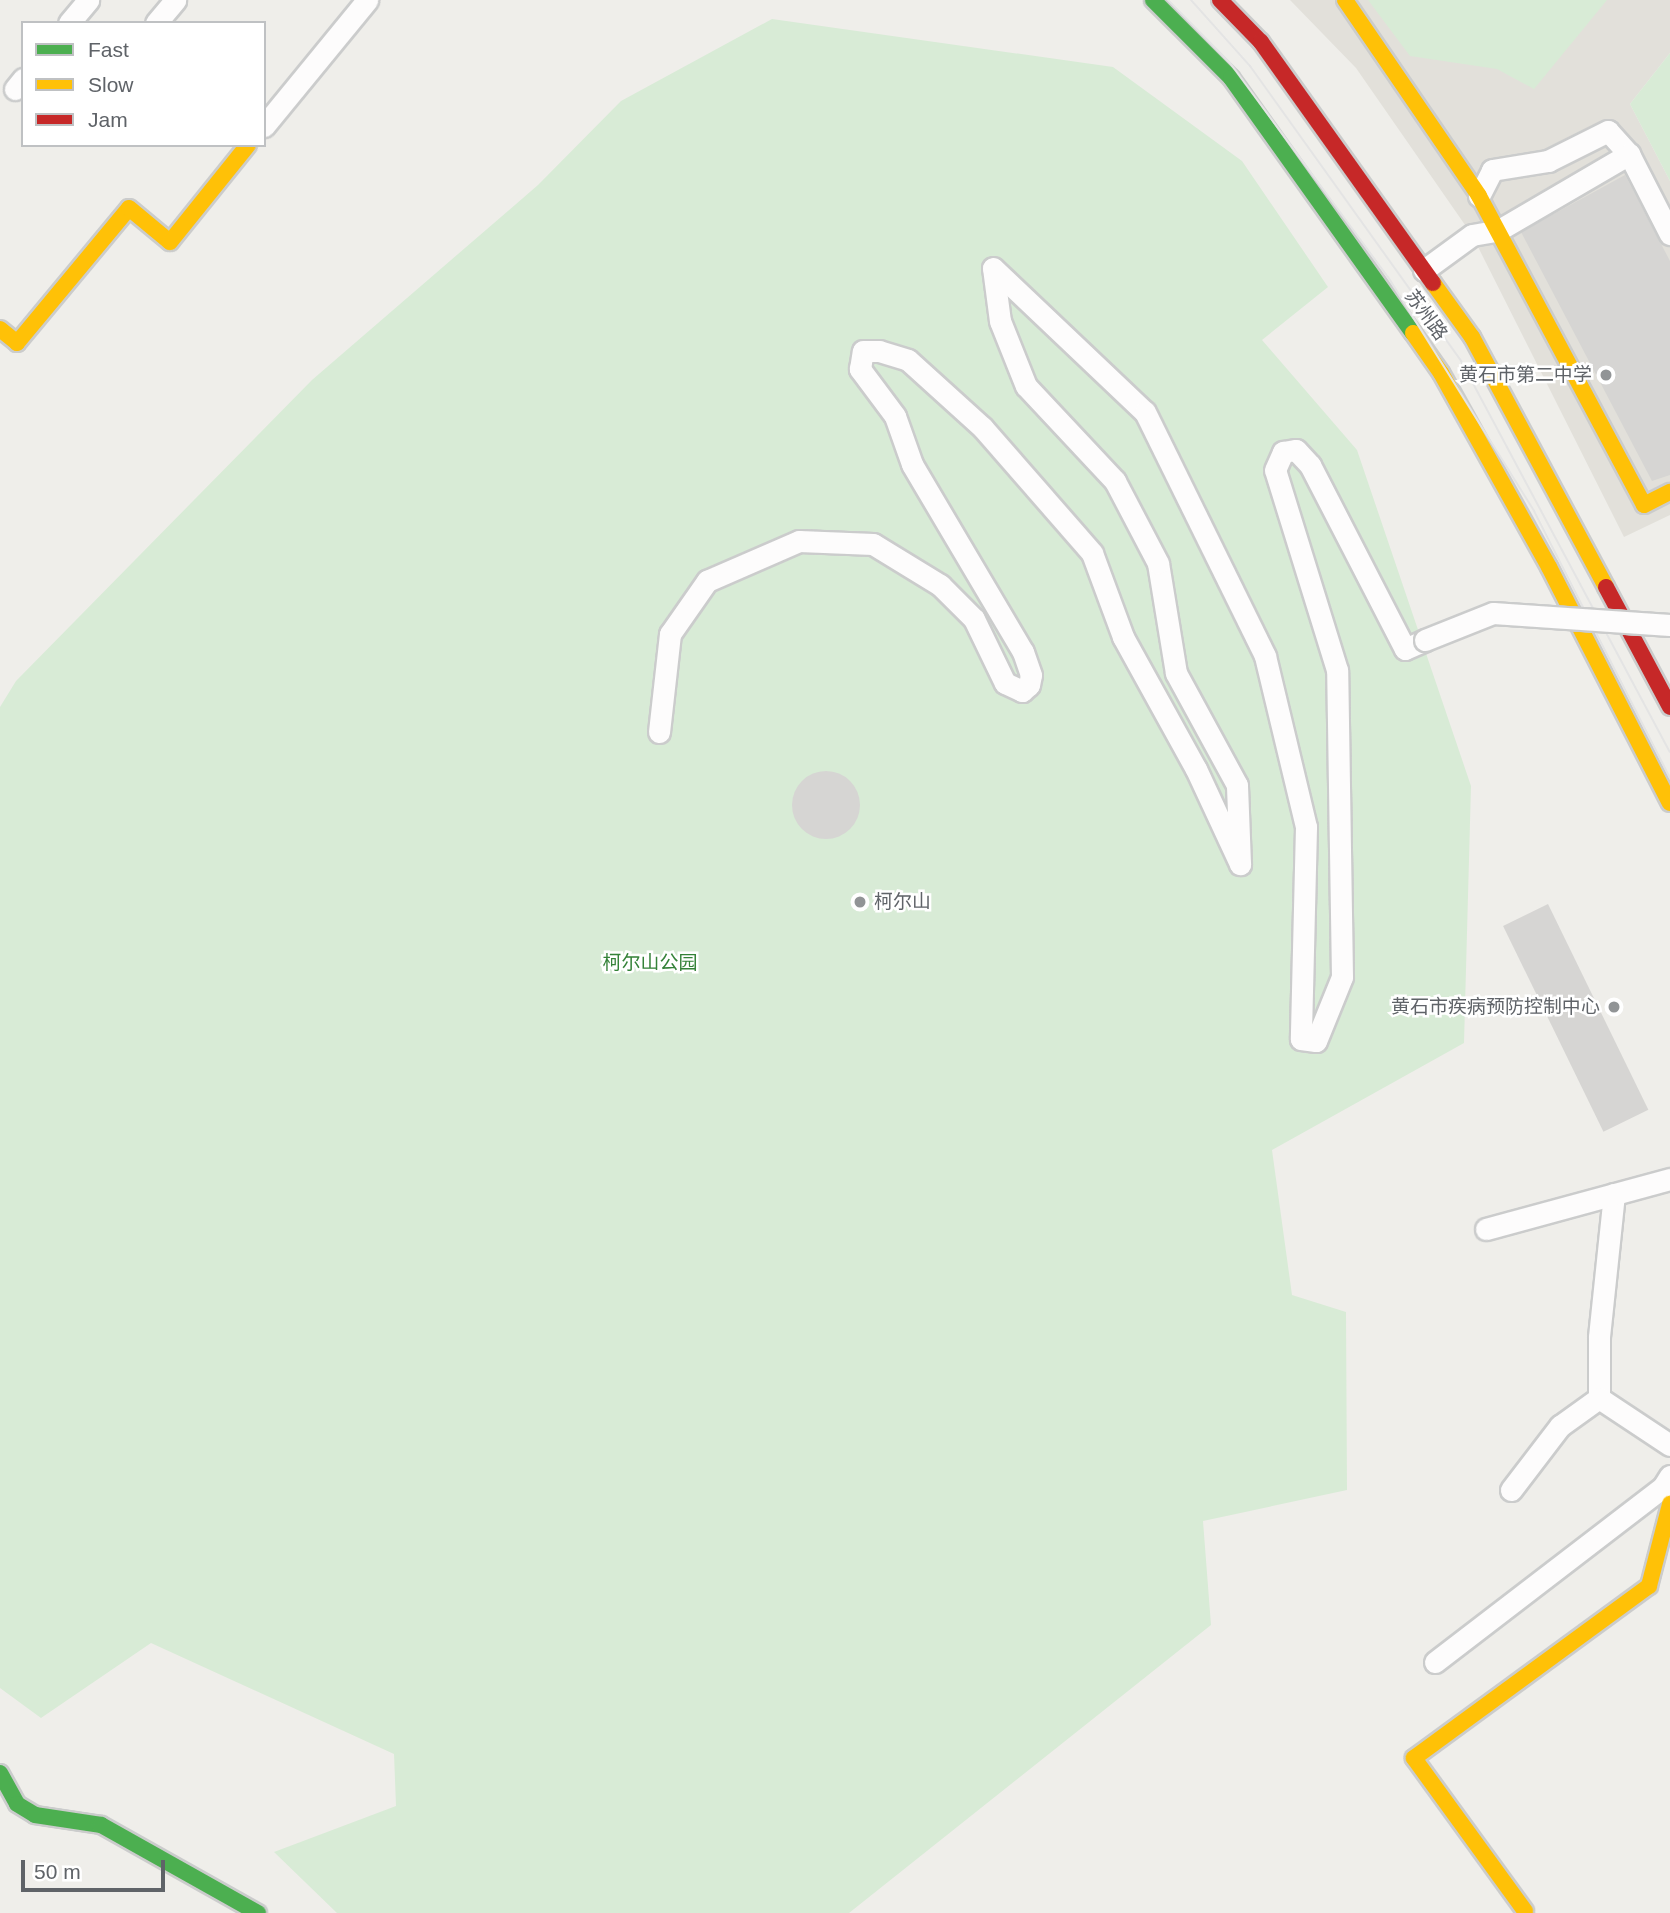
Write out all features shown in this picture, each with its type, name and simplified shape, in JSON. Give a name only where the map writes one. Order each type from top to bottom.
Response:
[{"type":"street","points":[[71,21],[88,0]]},
{"type":"street","points":[[158,21],[175,0]]},
{"type":"street","points":[[266,124],[367,0]]},
{"type":"street","name":"苏州路","points":[[1153,0],[1231,78],[1441,373],[1549,567],[1670,803]]},
{"type":"street","name":"苏州路","points":[[1220,0],[1261,42],[1472,337],[1670,707]]},
{"type":"street","points":[[1345,0],[1479,196],[1644,505],[1670,492]]},
{"type":"street","points":[[1479,196],[1492,170],[1548,160],[1608,131],[1629,154],[1670,234]]},
{"type":"street","points":[[0,328],[17,343],[129,208],[170,242],[246,147]]},
{"type":"street","points":[[1424,270],[1472,235],[1499,230],[1629,154]]},
{"type":"street","points":[[659,733],[670,634],[707,581],[799,541],[873,544],[940,586],[974,619],[1005,683],[1022,691],[1029,685],[1031,675],[1023,652],[912,464],[895,416],[860,369],[863,351],[879,351],[908,360],[962,408],[1091,553],[1123,637],[1196,769],[1240,864],[1237,785],[1176,673],[1158,563],[1115,481],[1026,386],[1000,321],[993,268],[1145,412],[1265,656],[1306,827],[1301,1039],[1316,1041],[1342,976],[1338,670],[1275,470],[1283,452],[1296,450],[1310,465],[1405,649],[1493,613],[1670,625]]},
{"type":"street","points":[[1486,1229],[1670,1180]]},
{"type":"street","points":[[1599,1398],[1599,1337],[1614,1194]]},
{"type":"street","points":[[1599,1398],[1670,1445]]},
{"type":"street","points":[[1511,1490],[1560,1426],[1599,1398]]},
{"type":"street","points":[[1435,1662],[1663,1487],[1670,1476]]},
{"type":"street","points":[[1524,1912],[1414,1758],[1649,1586],[1670,1504]]},
{"type":"street","points":[[0,1773],[17,1804],[35,1815],[101,1825],[258,1913]]},
{"type":"shaded area","name":"黄石市第二中学","points":[[1290,0],[1670,0],[1670,53],[1630,104],[1670,181],[1670,515],[1624,537],[1472,235],[1356,68]]},
{"type":"green space","points":[[1368,0],[1607,0],[1534,89],[1497,69],[1410,56]]},
{"type":"green space","name":"柯尔山公园","points":[[772,19],[1113,67],[1242,161],[1328,287],[1262,340],[1357,450],[1471,786],[1464,1043],[1272,1150],[1292,1295],[1346,1312],[1347,1490],[1203,1521],[1211,1625],[849,1913],[337,1913],[274,1852],[396,1806],[394,1754],[151,1643],[41,1718],[0,1688],[0,707],[16,681],[312,380],[538,185],[621,101]]},
{"type":"green space","points":[[1670,53],[1670,181],[1630,104]]},
{"type":"building","points":[[1625,175],[1670,261],[1670,475],[1652,481],[1521,232]]},
{"type":"building","points":[[833,771],[854,786],[860,798],[858,818],[850,829],[833,839],[819,839],[802,829],[794,818],[792,798],[802,781],[813,773]]},
{"type":"building","points":[[1548,904],[1648,1110],[1603,1132],[1503,926]]},
{"type":"tram line","points":[[1168,0],[1230,63],[1388,277],[1534,511],[1670,778]]},
{"type":"tram line","points":[[1191,0],[1250,66],[1461,361],[1670,752]]},
{"type":"traffic: fast","points":[[1153,0],[1231,78],[1413,333]]},
{"type":"traffic: fast","points":[[0,1773],[17,1804],[35,1815],[101,1825],[258,1913]]},
{"type":"traffic: slow","points":[[1345,0],[1479,196],[1644,505],[1670,492]]},
{"type":"traffic: slow","points":[[0,329],[17,343],[129,208],[170,242],[246,147]]},
{"type":"traffic: slow","points":[[1433,283],[1472,337],[1606,587]]},
{"type":"traffic: slow","points":[[1413,333],[1441,373],[1549,567],[1670,803]]},
{"type":"traffic: slow","points":[[1525,1911],[1414,1758],[1649,1586],[1670,1504]]},
{"type":"traffic: jam","points":[[1220,0],[1261,42],[1433,283]]},
{"type":"traffic: jam","points":[[1606,587],[1670,707]]},
{"type":"place","name":"黄石市第二中学","points":[[1606,375]]},
{"type":"place","name":"柯尔山","points":[[860,902]]},
{"type":"place","name":"黄石市疾病预防控制中心","points":[[1614,1007]]}]
